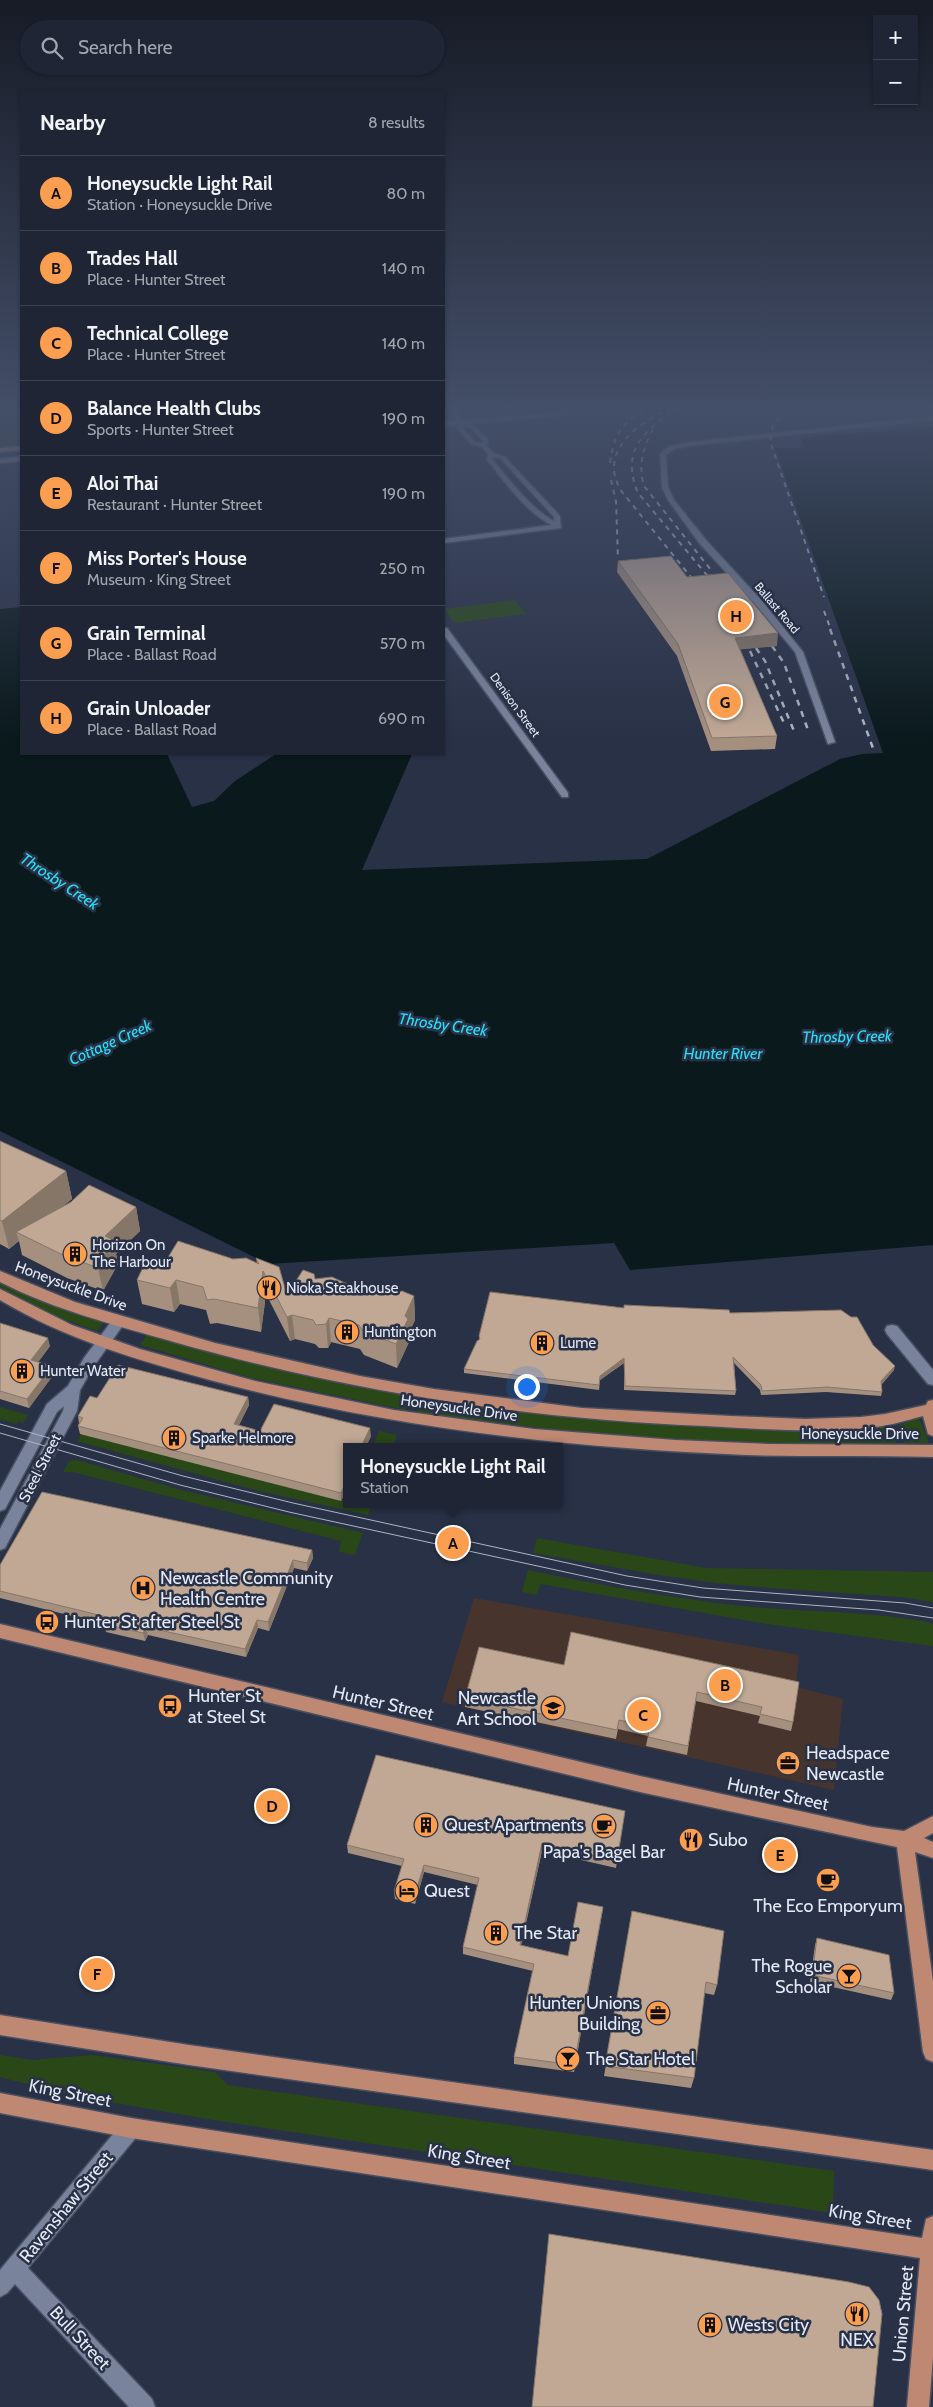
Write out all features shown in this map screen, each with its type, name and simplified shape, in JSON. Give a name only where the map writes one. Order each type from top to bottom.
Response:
[{"type":"main road","name":"Honeysuckle Drive","points":[[0,1276],[56,1300],[191,1342],[329,1376],[416,1392],[559,1411],[635,1418],[790,1423],[876,1421],[932,1407]]},
{"type":"main road","name":"Honeysuckle Drive","points":[[0,1294],[40,1317],[102,1343],[263,1388],[372,1411],[477,1428],[577,1439],[669,1446],[748,1449],[933,1451]]},
{"type":"main road","points":[[932,1407],[929,1417],[933,1430]]},
{"type":"main road","name":"Hunter Street","points":[[0,1631],[640,1784],[872,1835],[905,1840],[933,1850]]},
{"type":"main road","points":[[933,1824],[905,1840],[933,2052]]},
{"type":"main road","points":[[0,2025],[189,2055],[933,2160]]},
{"type":"main road","name":"King Street","points":[[0,2102],[131,2128],[932,2250]]},
{"type":"main road","name":"Union Street","points":[[918,2407],[933,2226]]},
{"type":"street","points":[[541,516],[558,526]]},
{"type":"street","points":[[557,516],[558,526]]},
{"type":"street","name":"Ballast Road","points":[[683,516],[799,652],[831,742]]},
{"type":"street","points":[[445,541],[558,526]]},
{"type":"street","name":"Denison Street","points":[[445,631],[565,795]]},
{"type":"street","name":"Steel Street","points":[[0,1505],[52,1408],[73,1390],[102,1343],[119,1321]]},
{"type":"street","points":[[892,1330],[933,1380]]},
{"type":"street","name":"Steel Street","points":[[0,1544],[70,1411],[73,1390]]},
{"type":"street","name":"Ravenshaw Street","points":[[0,2286],[131,2128]]},
{"type":"street","name":"Bull Street","points":[[15,2269],[144,2407]]},
{"type":"shaded area","points":[[474,1598],[799,1655],[796,1687],[843,1699],[834,1790],[442,1702]]},
{"type":"green space","points":[[515,600],[526,614],[454,623],[445,609]]},
{"type":"green space","points":[[0,1279],[105,1321],[97,1331],[46,1313],[0,1288]]},
{"type":"green space","points":[[147,1335],[410,1394],[405,1410],[251,1378],[140,1345]]},
{"type":"green space","points":[[422,1397],[822,1428],[893,1426],[896,1443],[737,1443],[617,1436],[417,1412]]},
{"type":"green space","points":[[0,1407],[28,1415],[23,1423],[18,1421],[16,1424],[0,1419]]},
{"type":"green space","points":[[919,1418],[929,1443],[904,1443],[899,1425]]},
{"type":"green space","points":[[379,1431],[397,1435],[394,1443],[374,1443]]},
{"type":"green space","points":[[83,1433],[343,1500],[343,1508],[371,1508],[368,1515],[255,1490],[77,1441]]},
{"type":"green space","points":[[77,1460],[181,1490],[363,1533],[355,1555],[340,1552],[341,1541],[73,1472],[63,1472],[69,1461]]},
{"type":"green space","points":[[537,1538],[706,1568],[933,1572],[933,1602],[901,1597],[716,1583],[665,1576],[533,1553]]},
{"type":"green space","points":[[528,1570],[635,1591],[715,1603],[905,1618],[928,1622],[933,1624],[933,1646],[761,1623],[540,1584],[537,1595],[522,1592]]},
{"type":"green space","points":[[0,2055],[32,2060],[92,2055],[215,2072],[228,2085],[834,2171],[833,2213],[219,2121],[70,2095],[0,2077]]},
{"type":"water","name":"Hunter River","points":[[799,516],[933,516],[933,1245],[630,1270],[614,1243],[268,1264],[0,1131],[0,609],[20,607],[20,755],[167,755],[192,807],[214,801],[235,781],[274,755],[412,755],[362,870],[647,859],[840,759],[862,754],[883,753]]},
{"type":"building","points":[[671,556],[687,577],[728,573],[778,633],[735,638],[777,736],[712,738],[678,644],[618,561]]},
{"type":"building","points":[[0,1141],[66,1171],[2,1221],[0,1220]]},
{"type":"building","points":[[89,1185],[136,1207],[105,1236],[113,1240],[98,1268],[61,1254],[16,1232],[71,1202]]},
{"type":"building","points":[[178,1241],[233,1259],[246,1258],[259,1264],[256,1258],[279,1267],[287,1295],[303,1270],[314,1274],[315,1279],[332,1277],[345,1283],[383,1289],[393,1294],[402,1291],[414,1296],[405,1316],[408,1319],[396,1344],[363,1331],[359,1325],[329,1318],[326,1324],[316,1325],[313,1320],[292,1315],[287,1317],[263,1271],[258,1308],[214,1299],[207,1300],[203,1287],[176,1280],[170,1288],[137,1280],[146,1261],[164,1264]]},
{"type":"building","points":[[490,1292],[624,1308],[624,1305],[729,1310],[730,1313],[841,1310],[851,1317],[857,1317],[873,1345],[895,1366],[881,1381],[882,1392],[827,1387],[762,1391],[761,1385],[733,1357],[736,1391],[625,1386],[624,1358],[600,1376],[599,1385],[464,1369],[477,1341],[480,1339],[479,1336]]},
{"type":"building","name":"Hunter Water","points":[[0,1323],[48,1338],[31,1360],[52,1366],[27,1399],[0,1391]]},
{"type":"building","name":"Sparke Helmore","points":[[118,1365],[248,1397],[234,1424],[260,1431],[274,1404],[370,1428],[363,1443],[343,1443],[343,1488],[341,1493],[78,1426],[83,1418],[78,1416],[90,1396],[97,1398]]},
{"type":"building","name":"Newcastle Community Health Centre","points":[[42,1492],[312,1550],[307,1563],[293,1560],[268,1622],[257,1620],[245,1649],[146,1627],[143,1633],[104,1624],[107,1617],[0,1591],[0,1565]]},
{"type":"building","points":[[571,1632],[799,1682],[793,1722],[760,1714],[762,1707],[697,1692],[688,1746],[648,1737],[649,1727],[619,1720],[617,1730],[465,1698],[479,1647],[564,1665]]},
{"type":"building","points":[[376,1755],[625,1811],[617,1861],[542,1843],[520,1945],[568,1956],[578,1902],[603,1907],[574,2065],[514,2057],[534,1964],[463,1947],[479,1878],[424,1865],[414,1897],[394,1891],[404,1859],[347,1845]]},
{"type":"building","name":"Hunter Unions Building","points":[[632,1911],[724,1931],[717,1985],[706,1982],[694,2078],[605,2066]]},
{"type":"building","name":"The Rogue Scholar","points":[[817,1938],[889,1955],[894,1993],[812,1975]]},
{"type":"building","name":"Wests City","points":[[549,2234],[849,2282],[869,2287],[879,2300],[882,2314],[873,2407],[532,2407]]},
{"type":"tram line","points":[[0,1424],[183,1476],[293,1503],[627,1576],[703,1588],[905,1603],[933,1608]]},
{"type":"tram line","points":[[0,1433],[180,1485],[289,1512],[625,1585],[700,1597],[879,1610],[933,1618]]},
{"type":"railway","points":[[617,516],[618,558]]},
{"type":"railway","points":[[642,516],[699,587]]},
{"type":"railway","points":[[658,516],[716,586]]},
{"type":"railway","points":[[668,516],[711,570]]},
{"type":"railway","points":[[796,516],[824,597]]},
{"type":"railway","points":[[824,611],[831,630]]},
{"type":"railway","points":[[830,629],[874,751]]},
{"type":"railway","points":[[772,646],[784,663],[808,730]]},
{"type":"railway","points":[[756,648],[765,661],[794,731]]},
{"type":"railway","points":[[750,651],[784,723]]},
{"type":"place","name":"Grain Unloader","points":[[736,616]]},
{"type":"place","name":"Grain Terminal","points":[[725,702]]},
{"type":"place","name":"Horizon On The Harbour","points":[[75,1254]]},
{"type":"place","name":"Nioka Steakhouse","points":[[269,1288]]},
{"type":"place","name":"Huntington","points":[[347,1332]]},
{"type":"place","name":"Lume","points":[[542,1343]]},
{"type":"place","name":"Hunter Water","points":[[22,1371]]},
{"type":"place","name":"Sparke Helmore","points":[[174,1438]]},
{"type":"place","name":"Honeysuckle Light Rail","points":[[453,1543]]},
{"type":"place","name":"Newcastle Community Health Centre","points":[[143,1588]]},
{"type":"place","name":"Hunter St after Steel St","points":[[47,1622]]},
{"type":"place","name":"Trades Hall","points":[[725,1685]]},
{"type":"place","name":"Hunter St at Steel St","points":[[170,1706]]},
{"type":"place","name":"Newcastle Art School","points":[[553,1708]]},
{"type":"place","name":"Technical College","points":[[643,1715]]},
{"type":"place","name":"Headspace Newcastle","points":[[788,1763]]},
{"type":"place","name":"Balance Health Clubs","points":[[272,1806]]},
{"type":"place","name":"Quest Apartments","points":[[426,1825]]},
{"type":"place","name":"Papa's Bagel Bar","points":[[604,1826]]},
{"type":"place","name":"Subo","points":[[691,1840]]},
{"type":"place","name":"Aloi Thai","points":[[780,1855]]},
{"type":"place","name":"The Eco Emporyum","points":[[828,1880]]},
{"type":"place","name":"Quest","points":[[407,1891]]},
{"type":"place","name":"The Star","points":[[496,1933]]},
{"type":"place","name":"Miss Porter's House","points":[[97,1974]]},
{"type":"place","name":"The Rogue Scholar","points":[[849,1976]]},
{"type":"place","name":"Hunter Unions Building","points":[[658,2013]]},
{"type":"place","name":"The Star Hotel","points":[[568,2059]]},
{"type":"place","name":"NEX","points":[[857,2314]]},
{"type":"place","name":"Wests City","points":[[710,2325]]},
{"type":"water label","name":"Throsby Creek","points":[[60,881]]},
{"type":"water label","name":"Throsby Creek","points":[[443,1024]]},
{"type":"water label","name":"Throsby Creek","points":[[847,1036]]},
{"type":"water label","name":"Cottage Creek","points":[[110,1042]]}]
